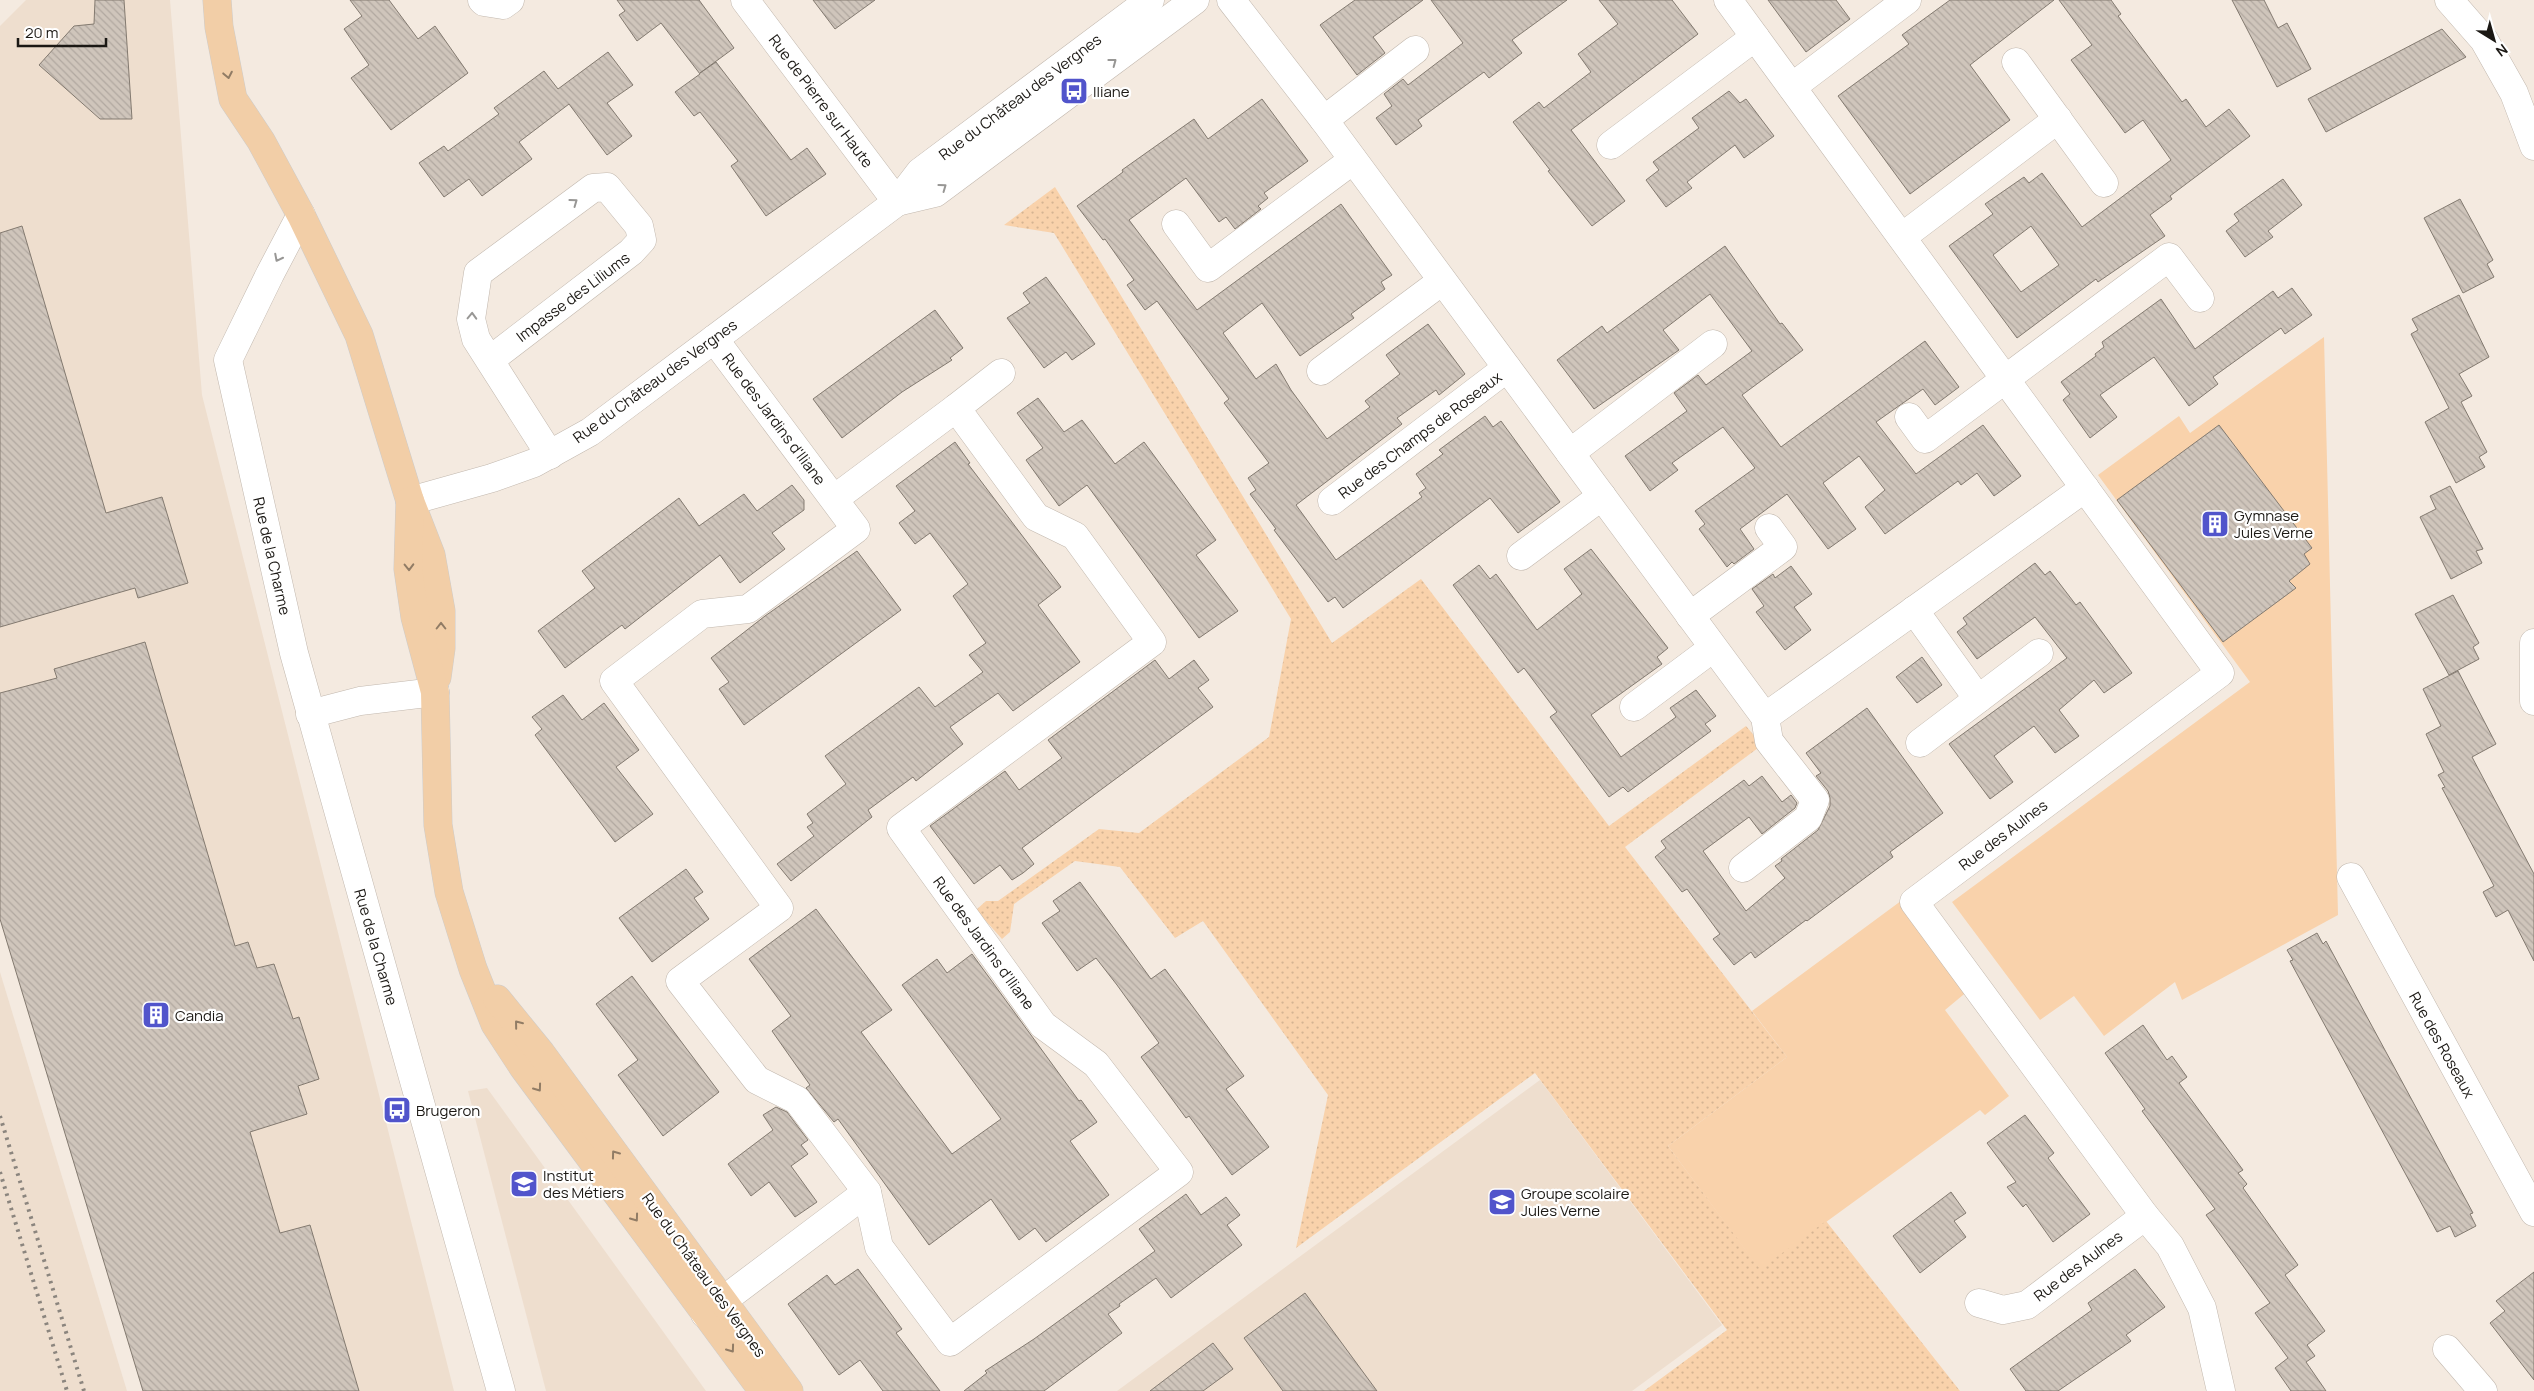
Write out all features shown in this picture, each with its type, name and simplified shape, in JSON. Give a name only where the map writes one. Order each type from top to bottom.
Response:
[{"type":"main road","points":[[217,0],[219,28],[233,99],[261,142],[301,215],[359,335],[410,500]]},
{"type":"main road","points":[[236,0],[236,18],[261,142]]},
{"type":"main road","name":"Rue du Château des Vergnes","points":[[410,500],[408,569],[414,617],[435,692],[438,825],[450,892],[473,969],[541,1053],[714,1307],[762,1391]]},
{"type":"main road","name":"Rue du Château des Vergnes","points":[[714,1307],[789,1391]]},
{"type":"street","points":[[482,0],[503,5],[510,0]]},
{"type":"street","name":"Rue de Pierre sur Haute","points":[[746,0],[897,202]]},
{"type":"street","name":"Rue du Château des Vergnes","points":[[410,500],[492,478],[550,455],[590,432],[897,202],[920,172],[1150,0]]},
{"type":"street","name":"Rue du Château des Vergnes","points":[[897,202],[935,193],[1195,0]]},
{"type":"street","name":"Rue des Champs de Roseaux","points":[[1231,0],[1324,120],[1765,717],[1768,741],[1815,800],[1808,818],[1742,868]]},
{"type":"street","points":[[1728,0],[2085,488],[1765,717]]},
{"type":"street","points":[[1792,87],[1907,0]]},
{"type":"street","points":[[2450,0],[2484,40],[2514,93],[2534,146]]},
{"type":"street","points":[[1611,145],[1755,37]]},
{"type":"street","points":[[1324,120],[1415,50]]},
{"type":"street","points":[[2016,62],[2104,183]]},
{"type":"street","points":[[1902,237],[2058,119]]},
{"type":"street","points":[[1176,224],[1208,268],[1353,160]]},
{"type":"street","name":"Impasse des Liliums","points":[[490,360],[632,252],[642,240],[639,226],[607,187],[593,188],[478,273],[471,319],[476,339],[550,455]]},
{"type":"street","name":"Rue de la Charme","points":[[301,215],[228,360],[294,653],[310,714],[501,1391]]},
{"type":"street","points":[[1910,417],[1925,439],[2169,257],[2200,298]]},
{"type":"street","points":[[1321,371],[1442,280]]},
{"type":"street","name":"Rue des Jardins d'Iliane","points":[[714,339],[856,529],[748,609],[702,614],[614,681],[779,908],[680,981],[757,1080],[797,1100],[867,1192],[879,1247],[950,1342],[1179,1172],[1096,1064],[1043,1025],[901,828],[1152,642],[1075,536],[1036,517],[956,408]]},
{"type":"street","points":[[1570,453],[1713,344]]},
{"type":"street","name":"Rue des Champs de Roseaux","points":[[1332,501],[1507,368]]},
{"type":"street","name":"Rue des Jardins d'Iliane","points":[[834,499],[1001,373]]},
{"type":"street","name":"Rue des Aulnes","points":[[2085,488],[2220,673],[1914,902],[2145,1216],[2170,1246],[2202,1308],[2221,1391]]},
{"type":"street","points":[[1521,556],[1602,496]]},
{"type":"street","points":[[1690,616],[1783,547],[1769,528]]},
{"type":"street","points":[[1914,610],[1978,699]]},
{"type":"street","points":[[2534,643],[2534,702]]},
{"type":"street","points":[[1634,707],[1714,648]]},
{"type":"street","points":[[1920,743],[2039,653]]},
{"type":"street","points":[[310,714],[360,701],[435,692]]},
{"type":"street","name":"Rue des Roseaux","points":[[2351,877],[2534,1212]]},
{"type":"street","points":[[714,1307],[867,1192]]},
{"type":"street","name":"Rue des Aulnes","points":[[1979,1303],[2003,1310],[2027,1305],[2145,1216]]},
{"type":"street","points":[[2447,1349],[2483,1391]]},
{"type":"shaded area","points":[[26,0],[170,0],[202,395],[454,1391],[143,1391],[0,919],[0,26]]},
{"type":"shaded area","points":[[1055,187],[1332,643],[1421,579],[1609,826],[1746,726],[1762,745],[1625,847],[1787,1057],[1668,1146],[1760,1269],[1826,1221],[1960,1391],[1644,1391],[1727,1330],[1535,1073],[1296,1248],[1328,1095],[1203,921],[1175,938],[1120,867],[1075,861],[1014,904],[1010,932],[1002,939],[976,910],[986,901],[998,901],[1099,829],[1139,833],[1269,737],[1291,619],[1054,233],[1004,225]]},
{"type":"shaded area","points":[[2324,337],[2338,915],[2182,1000],[2175,982],[2104,1036],[2074,996],[2040,1020],[1952,902],[2250,682],[2098,475],[2179,416],[2190,433]]},
{"type":"shaded area","points":[[1909,895],[1975,985],[1945,1010],[2009,1096],[1985,1115],[1980,1110],[1760,1270],[1668,1146],[1787,1057],[1752,1011]]},
{"type":"shaded area","points":[[0,972],[127,1391],[0,1391]]},
{"type":"shaded area","name":"Groupe scolaire Jules Verne","points":[[1540,1080],[1722,1325],[1632,1391],[1117,1391]]},
{"type":"shaded area","name":"Institut des Métiers","points":[[487,1088],[706,1391],[546,1391],[468,1091]]},
{"type":"building","points":[[95,0],[124,0],[132,119],[100,119],[39,65],[74,26],[94,24]]},
{"type":"building","points":[[350,0],[389,0],[418,39],[435,26],[468,73],[391,130],[351,78],[369,65],[344,29],[362,16]]},
{"type":"building","points":[[617,0],[699,0],[734,48],[700,73],[716,62],[791,160],[807,148],[826,174],[766,216],[731,166],[738,161],[700,112],[694,116],[675,92],[700,74],[661,23],[637,41],[619,15],[625,11]]},
{"type":"building","points":[[813,0],[875,0],[835,29]]},
{"type":"building","points":[[1355,0],[1423,0],[1373,37],[1385,53],[1357,75],[1320,25]]},
{"type":"building","points":[[1431,0],[1567,0],[1512,40],[1522,53],[1489,78],[1484,72],[1418,120],[1422,126],[1396,145],[1376,118],[1392,106],[1384,94],[1403,79],[1408,85],[1463,43]]},
{"type":"building","points":[[1599,0],[1672,0],[1698,34],[1571,130],[1625,201],[1592,226],[1548,171],[1550,170],[1513,122],[1539,102],[1544,108],[1591,72],[1578,54],[1618,24]]},
{"type":"building","points":[[1768,0],[1836,0],[1850,19],[1806,52]]},
{"type":"building","points":[[1950,0],[2054,0],[1970,65],[2010,120],[1910,194],[1838,96],[1909,44],[1902,35]]},
{"type":"building","points":[[2059,0],[2111,0],[2121,14],[2118,16],[2182,102],[2186,99],[2206,127],[2229,109],[2250,136],[2170,196],[2172,199],[2150,215],[2165,236],[2098,282],[2096,279],[2017,338],[1949,246],[1993,214],[1985,204],[2024,177],[2029,183],[2042,173],[2082,227],[2171,160],[2143,120],[2125,133],[2071,60],[2092,45]],"holes":[[[2031,226],[2059,265],[2021,292],[1993,255]]]},
{"type":"building","points":[[2232,0],[2264,0],[2278,28],[2287,23],[2311,69],[2277,87]]},
{"type":"building","points":[[2442,29],[2466,57],[2326,132],[2308,99]]},
{"type":"building","points":[[608,52],[633,85],[607,103],[632,136],[607,155],[569,104],[519,142],[532,159],[482,196],[469,179],[444,197],[419,163],[444,146],[448,151],[499,114],[494,108],[544,71],[558,89]]},
{"type":"building","points":[[1729,91],[1740,103],[1746,99],[1774,136],[1744,158],[1735,145],[1687,182],[1692,188],[1666,207],[1646,180],[1659,170],[1653,162],[1699,128],[1692,118]]},
{"type":"building","points":[[1262,99],[1308,161],[1264,193],[1268,198],[1258,206],[1261,209],[1235,229],[1226,217],[1219,222],[1186,178],[1129,220],[1197,310],[1341,204],[1392,275],[1381,282],[1385,289],[1351,314],[1354,318],[1300,356],[1262,303],[1223,333],[1256,379],[1276,364],[1291,390],[1327,439],[1370,407],[1365,401],[1400,374],[1386,355],[1428,324],[1465,374],[1439,395],[1436,390],[1397,418],[1402,424],[1296,505],[1336,560],[1422,497],[1419,493],[1426,488],[1416,474],[1443,454],[1439,450],[1485,416],[1493,427],[1501,421],[1560,502],[1518,533],[1490,498],[1343,608],[1335,597],[1328,602],[1274,530],[1276,529],[1250,494],[1256,490],[1248,478],[1269,463],[1224,403],[1229,399],[1157,301],[1145,310],[1127,285],[1134,280],[1105,239],[1103,240],[1077,206],[1123,172],[1122,170],[1194,119],[1208,139]]},
{"type":"building","points":[[2283,179],[2302,205],[2268,231],[2273,237],[2245,257],[2226,231],[2239,221],[2234,214]]},
{"type":"building","points":[[2460,199],[2493,260],[2487,264],[2494,277],[2463,293],[2424,218]]},
{"type":"building","points":[[22,226],[106,513],[162,497],[188,583],[138,598],[135,588],[0,627],[0,233]]},
{"type":"building","points":[[1725,246],[1780,324],[1782,323],[1803,350],[1742,395],[1781,447],[1925,341],[1959,387],[1935,405],[1923,389],[1876,422],[1916,474],[1983,425],[2021,476],[1994,496],[1977,473],[1961,485],[1958,481],[1885,534],[1865,507],[1885,490],[1859,456],[1823,483],[1856,529],[1828,549],[1787,494],[1740,529],[1754,549],[1727,567],[1699,529],[1705,524],[1695,511],[1755,468],[1723,427],[1672,463],[1678,470],[1650,491],[1625,456],[1687,411],[1674,393],[1698,375],[1706,385],[1752,351],[1710,294],[1663,330],[1679,350],[1594,409],[1557,360],[1602,326],[1607,333]]},
{"type":"building","points":[[1046,277],[1095,344],[1072,360],[1066,352],[1044,368],[1007,318],[1030,303],[1023,293]]},
{"type":"building","points":[[2292,288],[2312,315],[2285,334],[2281,328],[2213,377],[2218,384],[2189,406],[2154,357],[2100,395],[2117,417],[2090,438],[2063,400],[2070,394],[2061,382],[2096,356],[2095,354],[2104,347],[2102,342],[2161,299],[2195,349],[2273,291],[2278,298]]},
{"type":"building","points":[[2459,295],[2489,357],[2459,374],[2472,396],[2461,402],[2487,452],[2479,457],[2485,467],[2456,483],[2425,422],[2449,408],[2411,334],[2418,330],[2412,319]]},
{"type":"building","points":[[935,310],[963,348],[950,358],[952,360],[902,392],[842,438],[813,399]]},
{"type":"building","points":[[1038,398],[1064,432],[1082,420],[1115,464],[1144,442],[1216,540],[1196,555],[1238,611],[1199,638],[1087,485],[1059,506],[1026,460],[1043,448],[1017,413]]},
{"type":"building","name":"Gymnase Jules Verne","points":[[2219,425],[2312,548],[2304,554],[2310,564],[2289,581],[2296,588],[2223,642],[2117,500]]},
{"type":"building","points":[[955,442],[970,463],[968,464],[1061,587],[1038,605],[1080,662],[1013,711],[998,693],[950,727],[963,744],[916,781],[913,777],[868,810],[872,817],[791,881],[777,864],[814,836],[807,827],[813,823],[807,814],[846,784],[825,756],[919,687],[935,707],[983,672],[969,655],[986,643],[953,596],[968,584],[930,533],[915,544],[899,523],[915,511],[896,486]]},
{"type":"building","points":[[792,485],[804,500],[804,510],[772,533],[785,549],[740,583],[720,555],[625,629],[622,625],[565,668],[538,631],[595,588],[582,571],[679,498],[699,526],[744,494],[757,511]]},
{"type":"building","points":[[2450,486],[2483,549],[2476,551],[2482,563],[2451,579],[2420,517],[2436,509],[2430,496]]},
{"type":"building","points":[[1591,549],[1668,648],[1657,657],[1662,664],[1591,715],[1621,757],[1676,717],[1670,708],[1696,690],[1716,716],[1705,724],[1711,731],[1628,792],[1623,787],[1609,797],[1550,717],[1557,712],[1524,668],[1518,673],[1453,585],[1479,565],[1490,579],[1496,574],[1537,630],[1582,594],[1564,569]]},
{"type":"building","points":[[857,551],[901,610],[744,725],[719,689],[729,682],[711,658],[765,616]]},
{"type":"building","points":[[2035,563],[2045,575],[2050,571],[2076,605],[2080,602],[2132,673],[2104,693],[2094,680],[2059,710],[2079,736],[2055,753],[2034,726],[1994,756],[2013,782],[1990,799],[1949,744],[2067,658],[2035,617],[1977,659],[1957,632],[1967,624],[1963,618]]},
{"type":"building","points":[[1791,566],[1812,594],[1794,607],[1811,630],[1785,650],[1756,612],[1764,606],[1752,589],[1773,574],[1775,578]]},
{"type":"building","points":[[2453,595],[2479,643],[2473,647],[2479,659],[2449,675],[2415,614]]},
{"type":"building","name":"Candia","points":[[145,642],[235,946],[248,942],[257,968],[274,964],[293,1019],[299,1017],[319,1079],[298,1086],[307,1114],[250,1132],[280,1233],[310,1225],[359,1391],[143,1391],[0,919],[0,693],[57,678],[54,669]]},
{"type":"building","points":[[1922,657],[1942,685],[1917,703],[1896,677]]},
{"type":"building","points":[[1155,660],[1169,679],[1194,660],[1209,680],[1198,688],[1213,707],[1022,848],[1034,864],[1023,873],[1012,880],[1000,865],[974,884],[930,826],[1005,771],[1019,790],[1062,758],[1048,740]]},
{"type":"building","points":[[2458,671],[2496,744],[2472,757],[2534,874],[2534,961],[2508,910],[2496,917],[2483,892],[2494,886],[2442,788],[2445,787],[2438,775],[2444,772],[2426,734],[2441,726],[2423,689]]},
{"type":"building","points":[[563,695],[582,720],[604,703],[639,750],[616,767],[653,814],[615,842],[535,735],[542,729],[532,717]]},
{"type":"building","points":[[1867,708],[1943,813],[1890,852],[1893,857],[1807,921],[1755,958],[1751,952],[1734,965],[1713,939],[1720,934],[1687,889],[1682,892],[1655,857],[1666,848],[1661,841],[1744,780],[1749,786],[1762,776],[1782,802],[1791,795],[1797,803],[1795,808],[1762,834],[1749,817],[1703,851],[1746,911],[1785,878],[1775,866],[1782,861],[1781,859],[1818,830],[1830,806],[1828,791],[1816,776],[1821,773],[1806,753]]},
{"type":"building","points":[[686,869],[703,892],[694,898],[709,919],[652,962],[619,918]]},
{"type":"building","points":[[1080,882],[1151,979],[1165,969],[1244,1076],[1226,1089],[1269,1147],[1232,1175],[1189,1116],[1186,1118],[1141,1057],[1159,1043],[1117,985],[1096,958],[1077,971],[1042,923],[1060,911],[1053,901]]},
{"type":"building","points":[[816,909],[892,1010],[861,1032],[952,1154],[1001,1119],[902,985],[937,959],[947,973],[972,954],[1079,1101],[1081,1100],[1097,1122],[1070,1141],[1109,1195],[1046,1242],[1035,1228],[1019,1240],[991,1199],[929,1245],[838,1119],[834,1122],[806,1088],[810,1085],[772,1031],[791,1016],[749,959]]},
{"type":"building","points":[[2317,933],[2323,944],[2326,941],[2473,1213],[2470,1214],[2476,1226],[2455,1237],[2450,1226],[2437,1232],[2290,961],[2293,960],[2287,950]]},
{"type":"building","points":[[632,976],[719,1092],[663,1136],[618,1075],[638,1060],[596,1004]]},
{"type":"building","points":[[2143,1025],[2167,1060],[2172,1056],[2187,1077],[2179,1083],[2243,1170],[2238,1173],[2247,1184],[2243,1188],[2298,1265],[2285,1275],[2325,1331],[2307,1345],[2315,1356],[2306,1362],[2326,1391],[2291,1391],[2275,1368],[2288,1358],[2255,1313],[2270,1303],[2206,1215],[2215,1209],[2142,1111],[2145,1109],[2105,1053]]},
{"type":"building","points":[[776,1107],[787,1112],[808,1140],[801,1145],[808,1154],[791,1166],[817,1202],[795,1217],[769,1182],[751,1196],[728,1164],[773,1130],[763,1115]]},
{"type":"building","points":[[2025,1115],[2054,1153],[2048,1158],[2090,1214],[2053,1242],[2026,1204],[2023,1207],[2007,1187],[2016,1182],[1987,1143]]},
{"type":"building","points":[[1951,1192],[1966,1213],[1954,1221],[1966,1237],[1920,1273],[1893,1236]]},
{"type":"building","points":[[1186,1194],[1201,1215],[1226,1197],[1240,1215],[1227,1225],[1242,1245],[1171,1298],[1156,1278],[1119,1304],[1120,1306],[1108,1314],[1122,1333],[1044,1391],[964,1391],[987,1373],[985,1371],[1034,1339],[1155,1251],[1139,1229]]},
{"type":"building","points":[[858,1269],[902,1329],[896,1333],[940,1391],[883,1391],[860,1360],[839,1375],[788,1304],[827,1275],[835,1285]]},
{"type":"building","points":[[2135,1269],[2165,1307],[2126,1335],[2131,1341],[2058,1391],[2026,1391],[2010,1369],[2092,1310],[2088,1303]]},
{"type":"building","points":[[2534,1272],[2534,1380],[2490,1323],[2505,1311],[2496,1301]]},
{"type":"building","points":[[1305,1293],[1377,1391],[1283,1391],[1244,1338]]},
{"type":"building","points":[[1213,1343],[1233,1369],[1203,1391],[1150,1391]]},
{"type":"railway","points":[[0,1116],[84,1391]]},
{"type":"railway","points":[[0,1172],[67,1391]]},
{"type":"place","name":"Iliane","points":[[1074,91]]},
{"type":"place","name":"Gymnase Jules Verne","points":[[2215,524]]},
{"type":"place","name":"Candia","points":[[156,1015]]},
{"type":"place","name":"Brugeron","points":[[397,1110]]},
{"type":"place","name":"Institut des Métiers","points":[[524,1184]]},
{"type":"place","name":"Groupe scolaire Jules Verne","points":[[1502,1202]]}]
